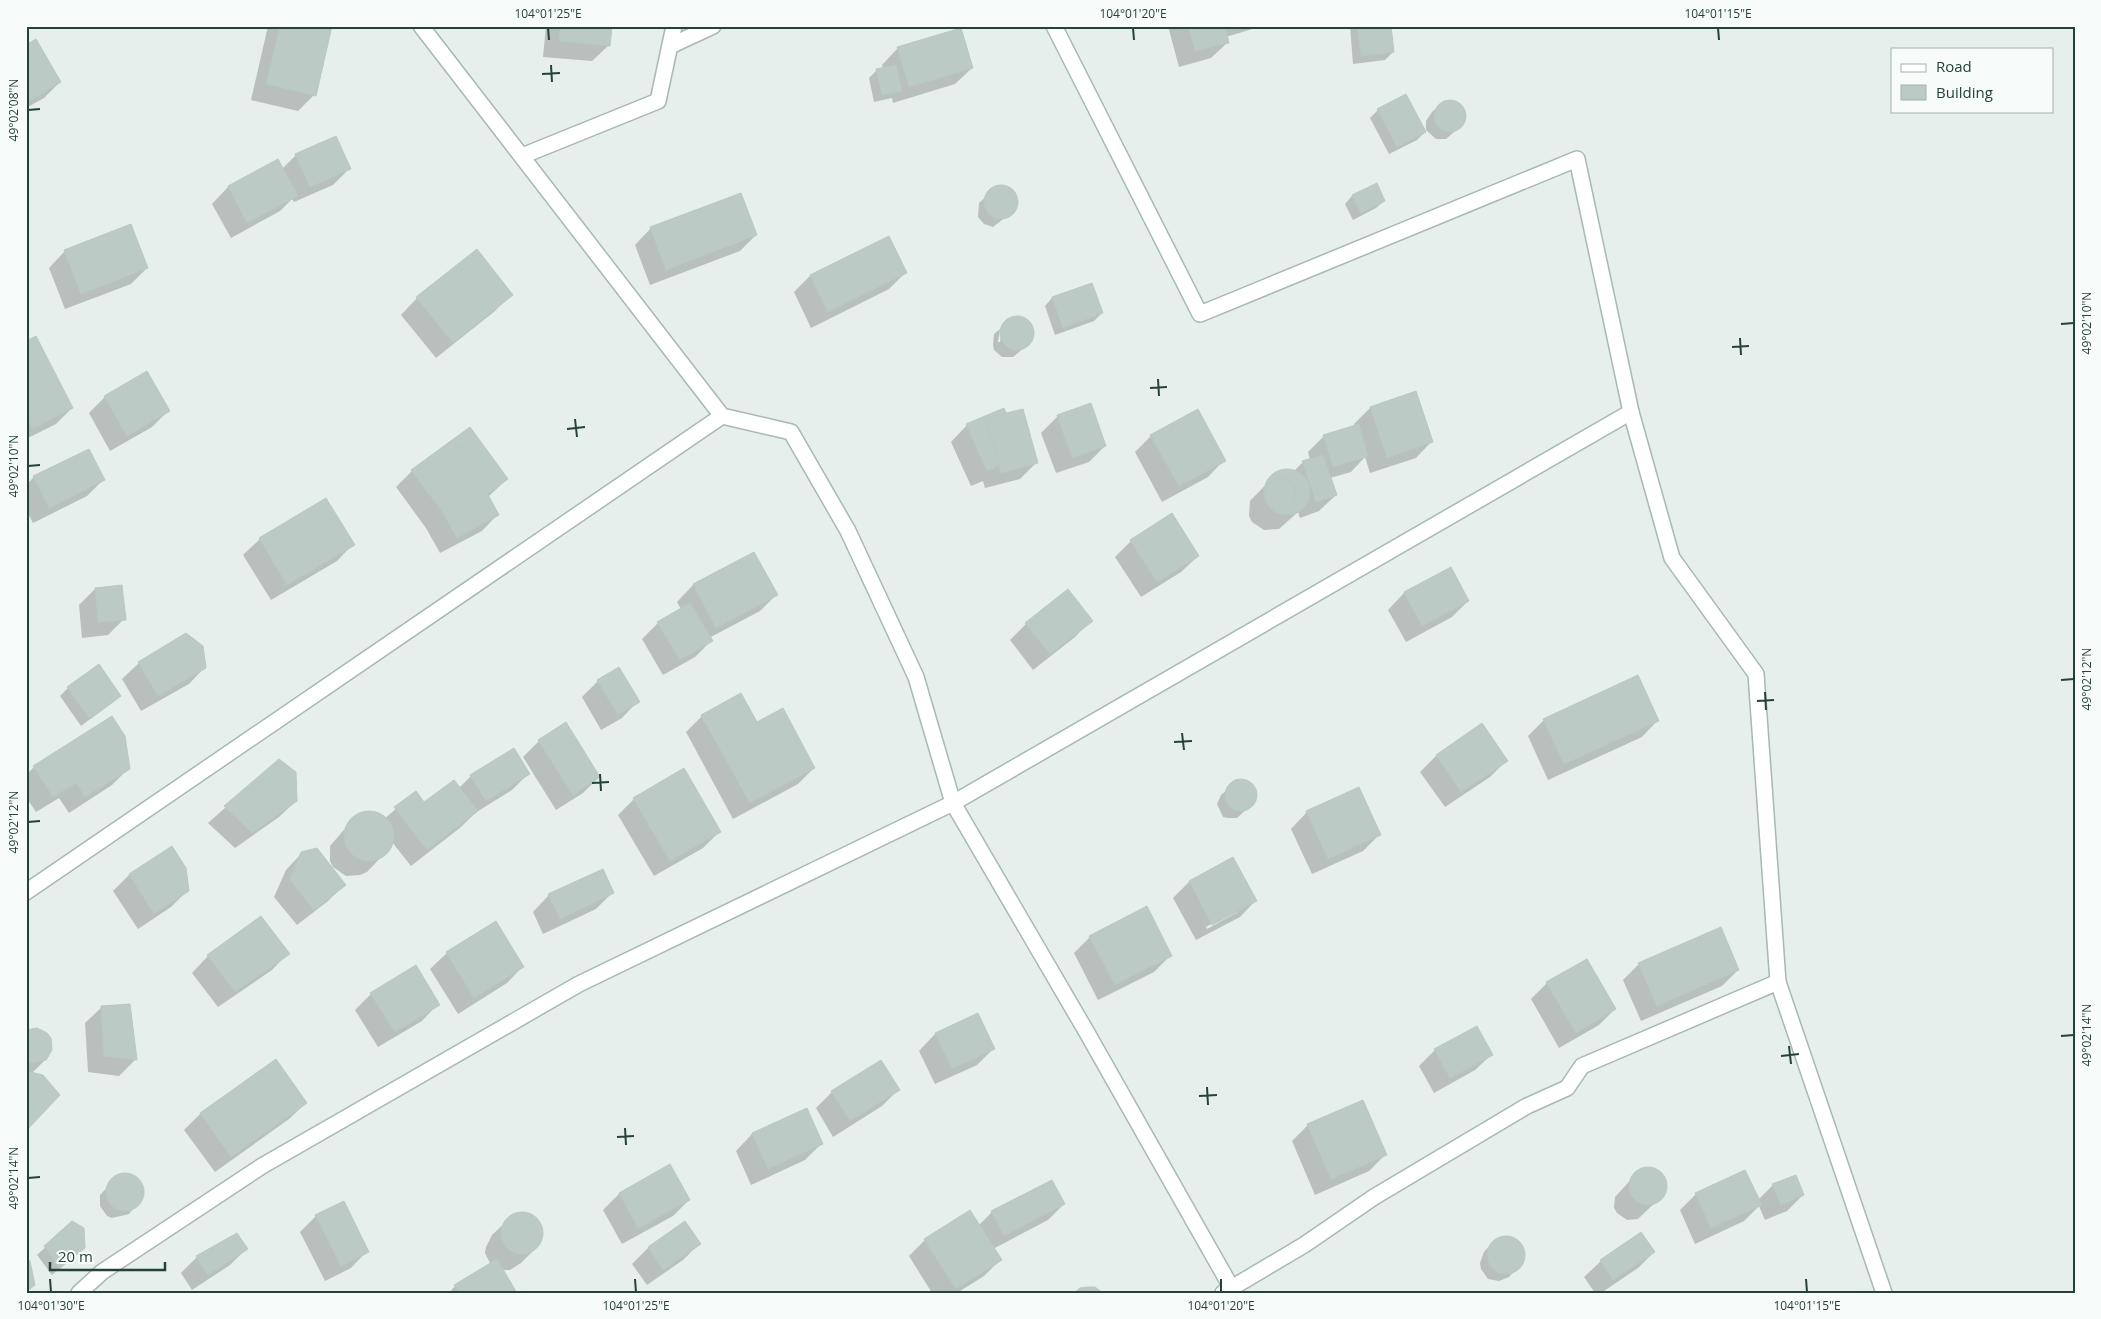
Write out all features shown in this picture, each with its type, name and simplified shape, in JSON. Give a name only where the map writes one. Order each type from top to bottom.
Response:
[{"type":"street","points":[[421,26],[722,416],[791,432],[848,531],[916,676],[953,803],[1086,1031],[1227,1290],[1304,1245],[1374,1197],[1527,1106],[1567,1088],[1582,1066],[1778,982]]},
{"type":"street","points":[[522,156],[658,100],[674,26]]},
{"type":"street","points":[[670,46],[713,26]]},
{"type":"street","points":[[1054,26],[1200,314],[1577,159],[1631,412],[1672,558],[1756,674],[1778,982],[1884,1293]]},
{"type":"street","points":[[79,1293],[102,1272],[262,1166],[580,984],[953,803],[1631,412]]},
{"type":"street","points":[[26,892],[722,416]]},
{"type":"building","points":[[280,26],[332,26],[316,96],[266,84]]},
{"type":"building","points":[[560,26],[612,26],[610,46],[559,41]]},
{"type":"building","points":[[1188,26],[1225,26],[1229,43],[1195,51]]},
{"type":"building","points":[[1357,26],[1391,26],[1394,52],[1361,56]]},
{"type":"building","points":[[961,28],[973,68],[909,87],[897,47]]},
{"type":"building","points":[[36,39],[61,82],[26,103],[26,45]]},
{"type":"building","points":[[896,65],[902,91],[882,95],[876,69]]},
{"type":"building","points":[[1406,94],[1426,132],[1397,147],[1377,109]]},
{"type":"building","points":[[1450,100],[1462,104],[1466,116],[1462,128],[1450,132],[1438,128],[1434,116],[1438,104]]},
{"type":"building","points":[[336,136],[351,169],[310,187],[295,154]]},
{"type":"building","points":[[278,159],[298,196],[247,223],[228,186]]},
{"type":"building","points":[[1377,183],[1385,201],[1361,213],[1352,195]]},
{"type":"building","points":[[1001,185],[1013,190],[1018,202],[1013,214],[1001,219],[989,214],[984,202],[989,190]]},
{"type":"building","points":[[741,193],[757,235],[666,270],[650,227]]},
{"type":"building","points":[[131,224],[148,268],[81,294],[64,250]]},
{"type":"building","points":[[889,236],[907,273],[828,312],[810,275]]},
{"type":"building","points":[[477,249],[513,295],[453,343],[416,297]]},
{"type":"building","points":[[1092,283],[1103,313],[1063,328],[1052,297]]},
{"type":"building","points":[[1017,316],[1024,317],[1029,321],[1033,326],[1033,340],[1029,345],[1024,349],[1017,350],[1010,349],[1005,345],[1001,340],[1000,333],[1001,326],[1005,321],[1010,317]]},
{"type":"building","points":[[36,336],[73,408],[33,429],[26,416],[26,341]]},
{"type":"building","points":[[147,371],[170,411],[127,436],[104,396]]},
{"type":"building","points":[[1416,391],[1433,442],[1387,458],[1370,407]]},
{"type":"building","points":[[1091,403],[1106,446],[1072,458],[1057,415]]},
{"type":"building","points":[[1004,408],[1025,454],[987,471],[966,424]]},
{"type":"building","points":[[1023,409],[1038,463],[1001,473],[986,418]]},
{"type":"building","points":[[1198,409],[1226,461],[1179,486],[1150,435]]},
{"type":"building","points":[[1359,424],[1368,456],[1333,467],[1323,435]]},
{"type":"building","points":[[470,427],[508,479],[450,522],[411,470]]},
{"type":"building","points":[[461,445],[499,515],[457,538],[418,468]]},
{"type":"building","points":[[89,449],[105,480],[49,508],[33,476]]},
{"type":"building","points":[[1323,455],[1337,495],[1316,502],[1302,461]]},
{"type":"building","points":[[1283,469],[1291,469],[1300,473],[1306,479],[1310,492],[1306,505],[1300,511],[1291,515],[1283,515],[1274,511],[1268,505],[1264,496],[1264,488],[1268,479],[1274,473]]},
{"type":"building","points":[[1280,478],[1286,479],[1291,483],[1295,488],[1295,500],[1291,505],[1286,509],[1280,510],[1274,509],[1269,505],[1265,500],[1264,494],[1265,488],[1269,483],[1274,479]]},
{"type":"building","points":[[326,498],[355,545],[287,585],[259,538]]},
{"type":"building","points":[[1172,513],[1199,556],[1157,582],[1130,540]]},
{"type":"building","points":[[754,552],[778,595],[716,628],[693,584]]},
{"type":"building","points":[[1451,567],[1469,601],[1422,626],[1404,592]]},
{"type":"building","points":[[122,585],[126,620],[98,622],[95,588]]},
{"type":"building","points":[[1068,589],[1093,621],[1050,654],[1025,623]]},
{"type":"building","points":[[690,603],[713,641],[680,660],[657,622]]},
{"type":"building","points":[[186,633],[203,646],[206,668],[158,696],[138,662]]},
{"type":"building","points":[[99,664],[121,696],[90,719],[67,687]]},
{"type":"building","points":[[619,667],[640,702],[618,715],[597,680]]},
{"type":"building","points":[[1638,675],[1659,721],[1564,764],[1543,719]]},
{"type":"building","points":[[741,693],[757,722],[783,708],[815,768],[750,803],[701,715]]},
{"type":"building","points":[[112,716],[125,736],[130,769],[85,797],[76,783],[53,797],[33,766]]},
{"type":"building","points":[[566,722],[600,777],[573,795],[538,740]]},
{"type":"building","points":[[1482,723],[1508,761],[1461,792],[1436,755]]},
{"type":"building","points":[[514,748],[530,774],[486,801],[470,775]]},
{"type":"building","points":[[279,759],[296,772],[297,801],[252,833],[224,806]]},
{"type":"building","points":[[684,768],[721,832],[670,861],[633,798]]},
{"type":"building","points":[[1241,779],[1247,780],[1252,784],[1256,789],[1256,801],[1252,806],[1247,810],[1241,811],[1235,810],[1230,806],[1226,801],[1225,795],[1226,789],[1230,784],[1235,780]]},
{"type":"building","points":[[454,780],[478,811],[427,850],[394,807],[416,791],[424,802]]},
{"type":"building","points":[[1359,787],[1381,835],[1328,859],[1306,811]]},
{"type":"building","points":[[369,811],[383,815],[390,822],[394,836],[390,850],[383,857],[369,861],[355,857],[348,850],[344,836],[348,822],[355,815]]},
{"type":"building","points":[[172,846],[186,868],[189,891],[154,914],[129,874]]},
{"type":"building","points":[[317,848],[346,885],[314,910],[290,880],[301,852]]},
{"type":"building","points":[[1233,857],[1257,901],[1212,925],[1189,881]]},
{"type":"building","points":[[603,869],[614,893],[560,919],[548,894]]},
{"type":"building","points":[[1147,906],[1172,956],[1115,985],[1089,936]]},
{"type":"building","points":[[261,916],[290,954],[235,992],[207,955]]},
{"type":"building","points":[[496,921],[524,967],[474,998],[446,952]]},
{"type":"building","points":[[1721,927],[1739,970],[1657,1006],[1638,963]]},
{"type":"building","points":[[1587,959],[1616,1009],[1576,1033],[1546,982]]},
{"type":"building","points":[[416,965],[440,1005],[395,1032],[370,993]]},
{"type":"building","points":[[130,1004],[137,1060],[104,1056],[101,1006]]},
{"type":"building","points":[[978,1013],[995,1049],[952,1069],[935,1033]]},
{"type":"building","points":[[1477,1026],[1493,1055],[1450,1078],[1434,1049]]},
{"type":"building","points":[[37,1028],[47,1033],[51,1038],[52,1050],[46,1060],[30,1063],[26,1061],[26,1030]]},
{"type":"building","points":[[276,1059],[307,1103],[231,1157],[200,1113]]},
{"type":"building","points":[[881,1060],[900,1090],[850,1121],[831,1091]]},
{"type":"building","points":[[30,1072],[43,1075],[60,1095],[26,1131],[26,1075]]},
{"type":"building","points":[[1363,1100],[1387,1155],[1331,1179],[1307,1124]]},
{"type":"building","points":[[807,1108],[823,1144],[768,1169],[752,1133]]},
{"type":"building","points":[[670,1164],[690,1200],[638,1228],[619,1193]]},
{"type":"building","points":[[1648,1167],[1661,1173],[1667,1186],[1661,1199],[1648,1205],[1635,1199],[1629,1186],[1635,1173]]},
{"type":"building","points":[[1745,1170],[1762,1205],[1711,1228],[1695,1193]]},
{"type":"building","points":[[125,1173],[138,1179],[144,1192],[138,1205],[125,1211],[112,1205],[106,1192],[112,1179]]},
{"type":"building","points":[[1796,1175],[1804,1195],[1781,1205],[1772,1184]]},
{"type":"building","points":[[1052,1180],[1065,1204],[1004,1236],[991,1211]]},
{"type":"building","points":[[344,1201],[369,1252],[341,1266],[315,1215]]},
{"type":"building","points":[[970,1210],[1002,1260],[956,1289],[924,1239]]},
{"type":"building","points":[[526,1212],[534,1215],[540,1221],[543,1233],[540,1245],[534,1251],[518,1254],[510,1251],[504,1245],[501,1229],[504,1221],[510,1215]]},
{"type":"building","points":[[72,1221],[84,1228],[85,1248],[60,1268],[44,1246]]},
{"type":"building","points":[[685,1221],[701,1244],[663,1270],[648,1247]]},
{"type":"building","points":[[1641,1232],[1655,1252],[1613,1280],[1600,1260]]},
{"type":"building","points":[[237,1233],[248,1249],[208,1275],[196,1256]]},
{"type":"building","points":[[1506,1236],[1519,1242],[1525,1255],[1519,1268],[1506,1274],[1493,1268],[1487,1255],[1493,1242]]},
{"type":"building","points":[[497,1259],[517,1293],[459,1293],[454,1285]]},
{"type":"building","points":[[26,1260],[30,1261],[35,1285],[26,1292]]},
{"type":"building","points":[[1095,1287],[1103,1293],[1074,1293],[1080,1288]]}]
